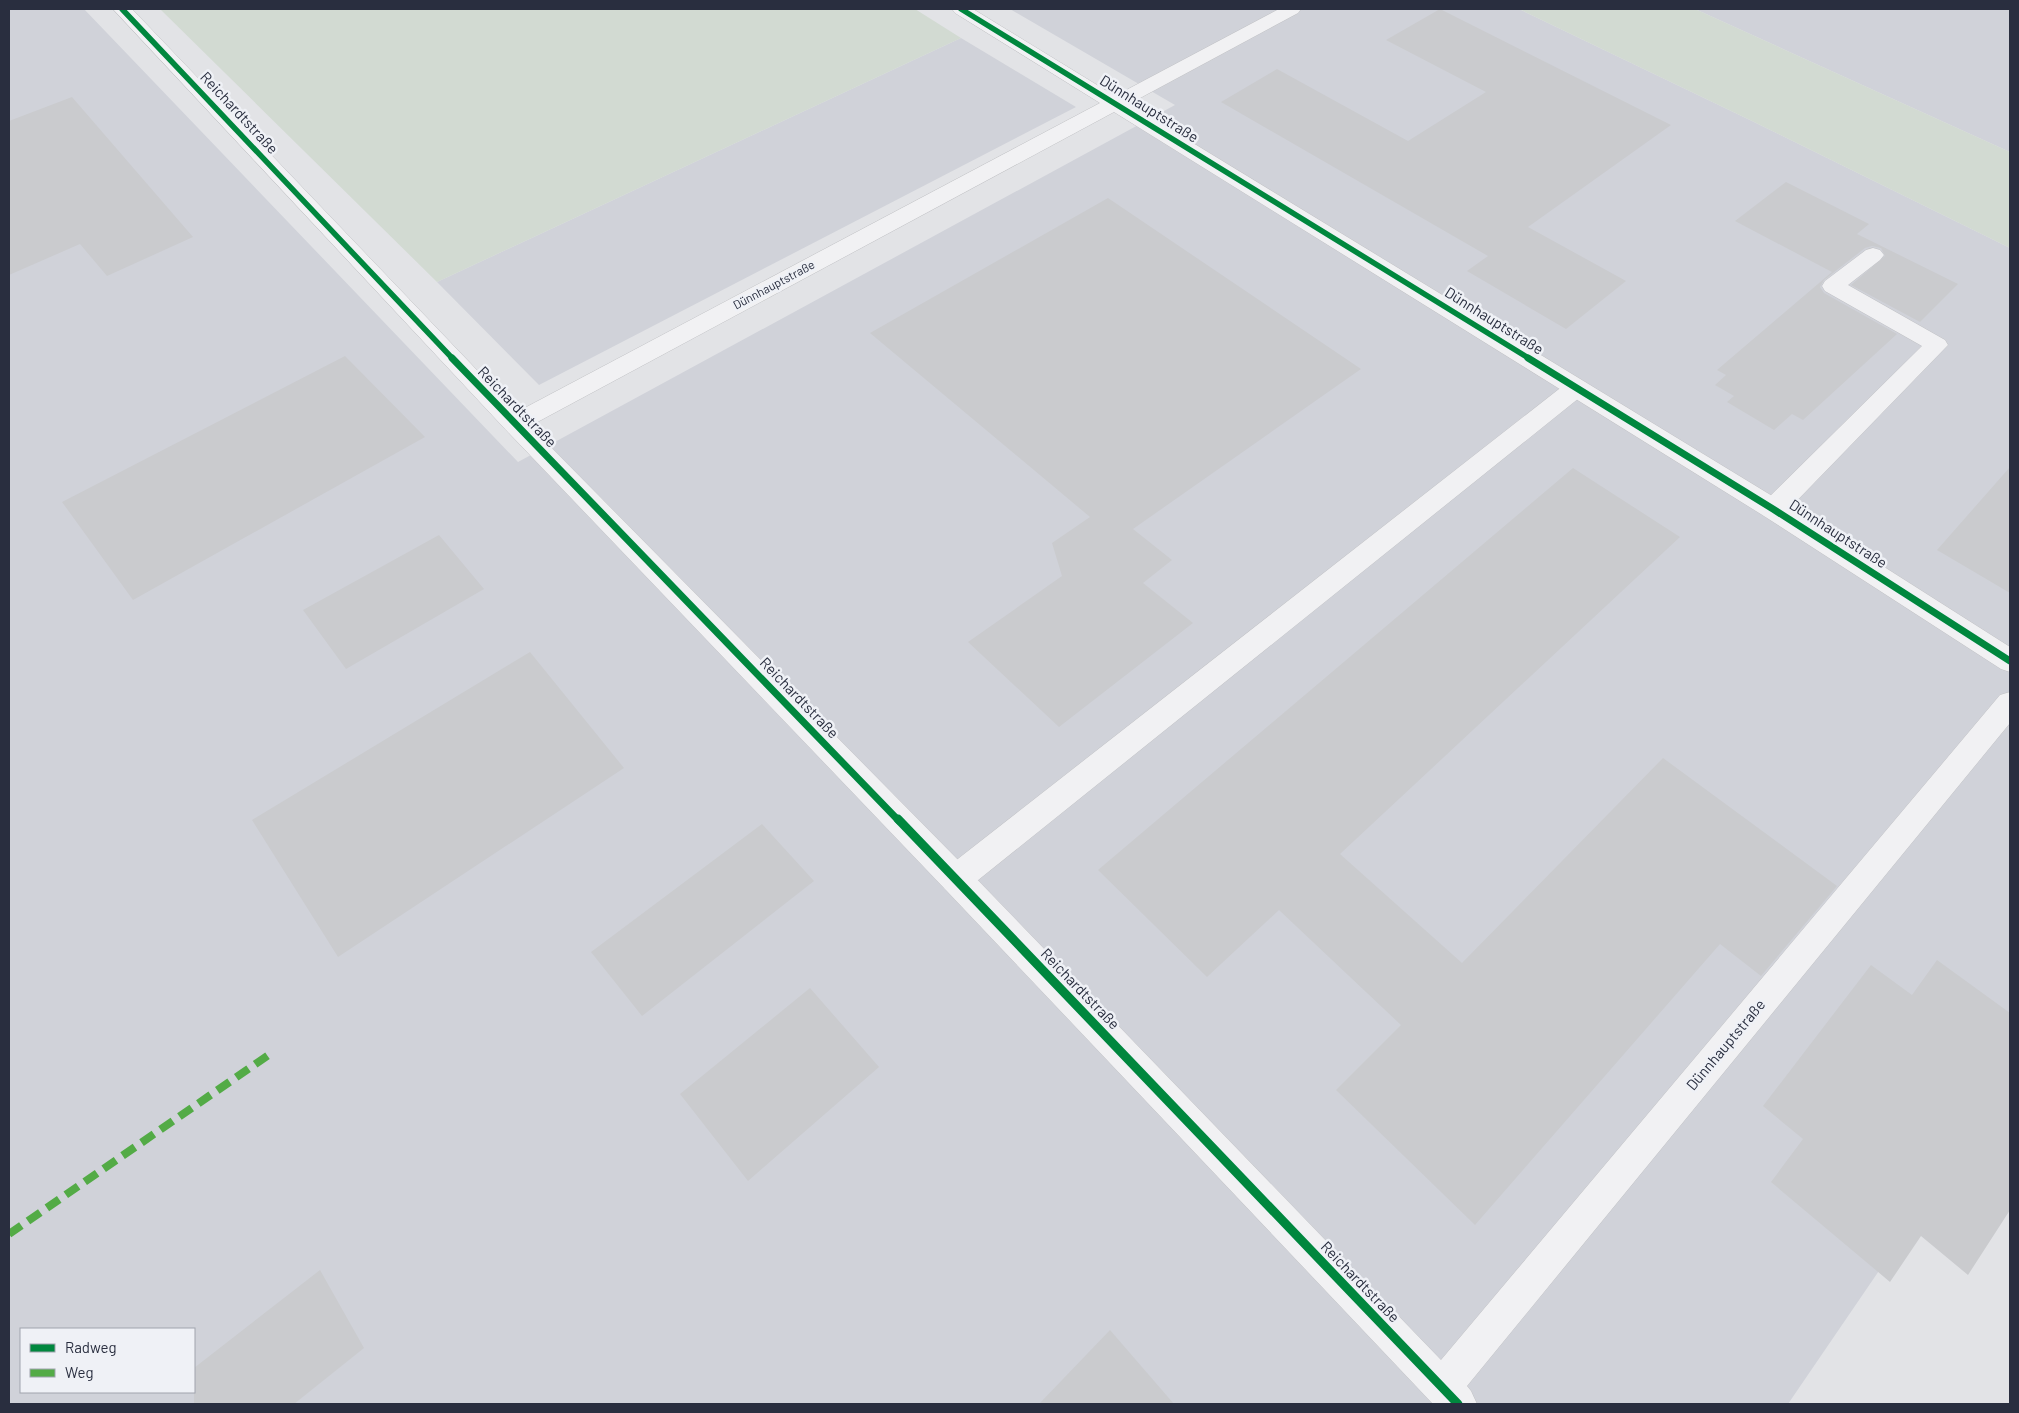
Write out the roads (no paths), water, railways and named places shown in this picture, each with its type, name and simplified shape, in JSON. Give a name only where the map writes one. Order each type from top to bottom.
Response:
[{"type":"street","name":"Reichardtstraße","points":[[122,9],[514,424],[956,879],[1450,1396]]},
{"type":"street","name":"Dünnhauptstraße","points":[[961,9],[1773,509],[2010,660]]},
{"type":"street","name":"Dünnhauptstraße","points":[[514,424],[1292,9]]},
{"type":"street","points":[[1773,509],[1938,345],[1833,286],[1873,255]]},
{"type":"street","points":[[956,879],[1576,388]]},
{"type":"street","name":"Dünnhauptstraße","points":[[1450,1396],[2010,703]]}]
